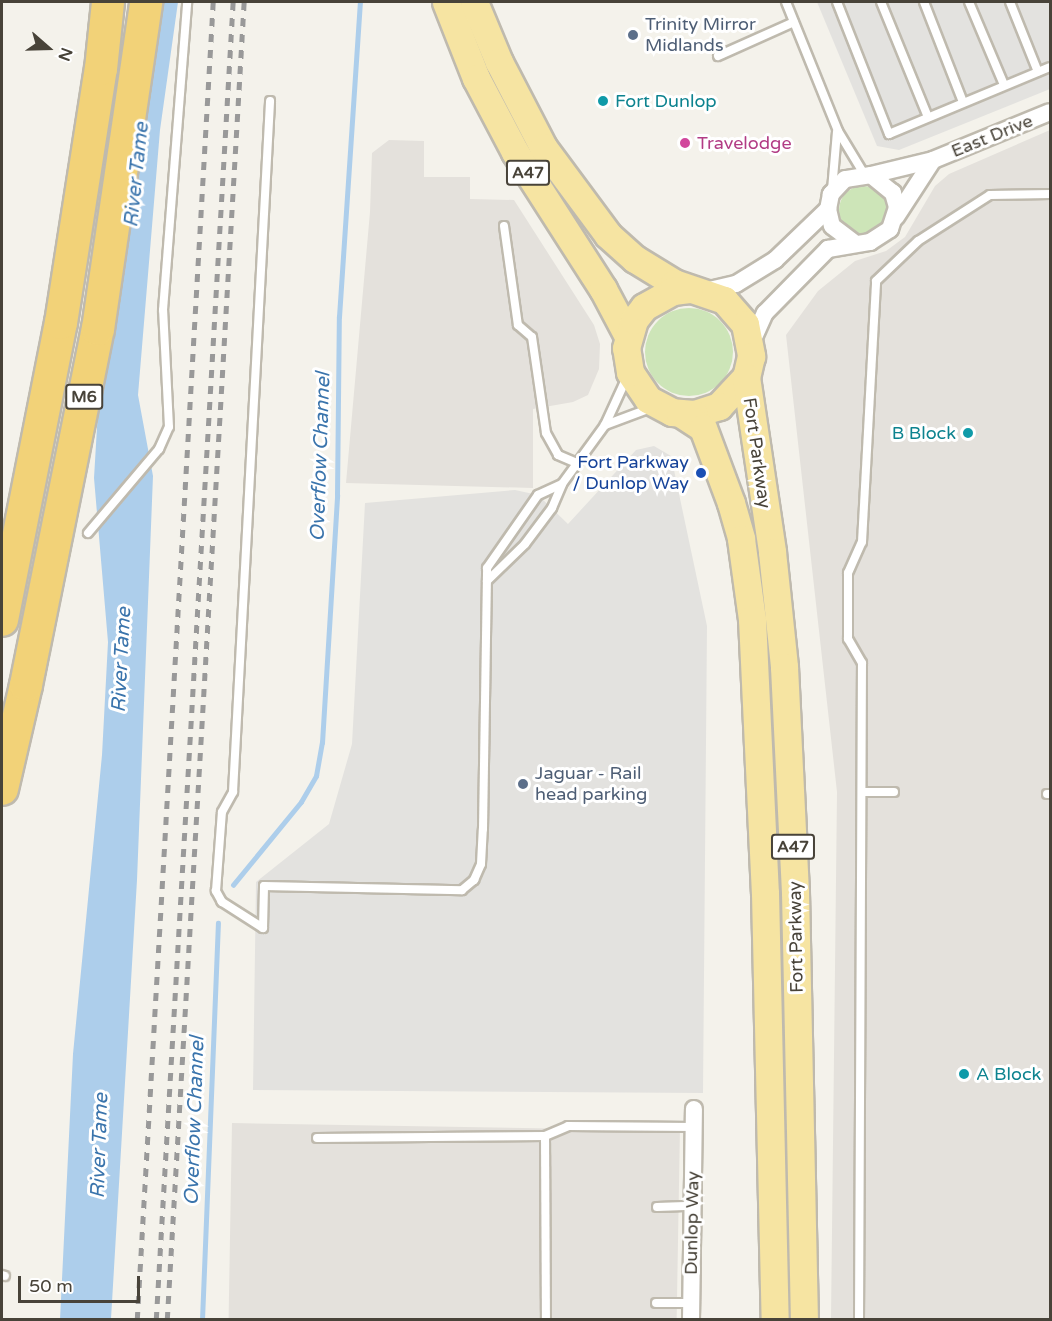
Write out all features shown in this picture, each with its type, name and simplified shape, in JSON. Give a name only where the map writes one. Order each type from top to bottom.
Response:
[{"type":"highway","name":"M6","points":[[2,620],[61,323],[101,69],[108,2]]},
{"type":"highway","name":"M6","points":[[2,789],[26,685],[98,329],[146,2]]},
{"type":"main road","name":"A47","points":[[446,2],[476,78],[516,152],[603,290],[628,336],[630,372]]},
{"type":"main road","name":"A47","points":[[474,2],[499,62],[543,147],[608,236],[635,259],[732,306],[745,324],[751,345]]},
{"type":"main road","points":[[628,336],[634,320],[657,297],[697,290]]},
{"type":"main road","name":"Fort Parkway","points":[[751,345],[746,377],[772,552],[784,668],[795,892],[804,1320]]},
{"type":"main road","name":"Fort Parkway","points":[[630,372],[640,391],[703,428],[731,503],[741,538],[752,619],[766,904],[775,1320]]},
{"type":"main road","name":"Fort Parkway","points":[[669,409],[719,406],[746,377]]},
{"type":"street","name":"East Drive","points":[[868,175],[933,160],[1050,112]]},
{"type":"street","name":"East Drive","points":[[894,221],[904,200],[933,160]]},
{"type":"street","points":[[697,290],[736,284],[775,260],[830,201],[845,179],[868,175],[893,193],[897,207],[894,221],[878,240],[853,242],[828,249],[806,267],[765,313],[751,345]]},
{"type":"street","points":[[830,201],[832,226],[853,242]]},
{"type":"street","name":"Dunlop Way","points":[[691,1311],[694,1110]]},
{"type":"lane","points":[[88,533],[159,449],[169,427],[163,310],[187,2]]},
{"type":"lane","points":[[786,2],[837,131],[868,175]]},
{"type":"lane","points":[[837,2],[889,134],[1050,67]]},
{"type":"lane","points":[[880,2],[928,117]]},
{"type":"lane","points":[[924,2],[963,102]]},
{"type":"lane","points":[[969,2],[1004,85]]},
{"type":"lane","points":[[1010,2],[1038,72]]},
{"type":"lane","points":[[718,56],[794,22]]},
{"type":"lane","points":[[270,101],[232,792],[222,812],[216,891],[222,902],[263,928],[264,886],[462,890],[474,880],[481,864],[483,829],[487,567],[511,530],[538,495],[562,483]]},
{"type":"lane","points":[[830,201],[837,131]]},
{"type":"lane","points":[[859,1320],[862,663],[848,639],[848,573],[862,542],[876,281],[918,241],[990,195],[1050,195]]},
{"type":"lane","points":[[504,226],[518,325],[532,338],[546,433],[558,455],[577,463]]},
{"type":"lane","points":[[487,581],[525,544],[552,508],[562,483],[605,425],[630,372]]},
{"type":"lane","points":[[605,425],[669,409]]},
{"type":"lane","points":[[862,792],[894,792]]},
{"type":"lane","points":[[317,1138],[545,1136],[568,1126],[694,1127]]},
{"type":"lane","points":[[545,1136],[546,1320]]},
{"type":"lane","points":[[657,1208],[693,1206]]},
{"type":"lane","points":[[656,1303],[691,1311]]},
{"type":"shaded area","points":[[817,2],[1050,2],[1050,89],[899,150],[877,146]]},
{"type":"shaded area","points":[[1050,130],[1050,1319],[831,1319],[837,792],[786,335],[818,291],[855,261],[886,251],[905,237],[935,186],[949,174]]},
{"type":"shaded area","points":[[389,140],[424,141],[424,177],[470,177],[470,199],[514,200],[594,325],[600,344],[599,369],[588,395],[573,402],[533,409],[533,488],[346,483],[370,212],[372,153]]},
{"type":"shaded area","name":"Jaguar - Rail head parking","points":[[654,446],[671,456],[707,626],[703,1093],[253,1090],[256,882],[329,824],[352,744],[365,503],[515,490],[538,495],[568,524],[636,450]]},
{"type":"shaded area","points":[[232,1123],[680,1131],[677,1320],[229,1320]]},
{"type":"green space","points":[[858,186],[868,186],[880,193],[887,205],[887,215],[880,227],[868,234],[858,234],[843,223],[839,215],[839,205],[850,190]]},
{"type":"green space","points":[[689,308],[714,315],[726,327],[733,352],[726,377],[714,389],[689,396],[664,389],[652,377],[645,352],[652,327],[664,315]]},
{"type":"water","name":"River Tame","points":[[140,2],[178,2],[160,130],[138,395],[153,476],[137,880],[111,1319],[60,1320],[73,1054],[102,755],[108,642],[94,478],[107,259]]},
{"type":"waterway","name":"Overflow Channel","points":[[233,885],[301,802],[316,776],[322,743],[337,495],[339,317],[360,2]]},
{"type":"waterway","name":"Overflow Channel","points":[[202,1320],[218,923]]},
{"type":"railway","points":[[137,1320],[213,2]]},
{"type":"railway","points":[[156,1320],[233,2]]},
{"type":"railway","points":[[167,1320],[244,2]]},
{"type":"place","name":"Trinity Mirror Midlands","points":[[633,35]]},
{"type":"place","name":"Fort Dunlop","points":[[603,101]]},
{"type":"place","name":"Travelodge","points":[[685,143]]},
{"type":"place","name":"B Block","points":[[968,433]]},
{"type":"place","name":"Fort Parkway / Dunlop Way","points":[[701,473]]},
{"type":"place","name":"Jaguar - Rail head parking","points":[[523,784]]},
{"type":"place","name":"A Block","points":[[964,1074]]}]
